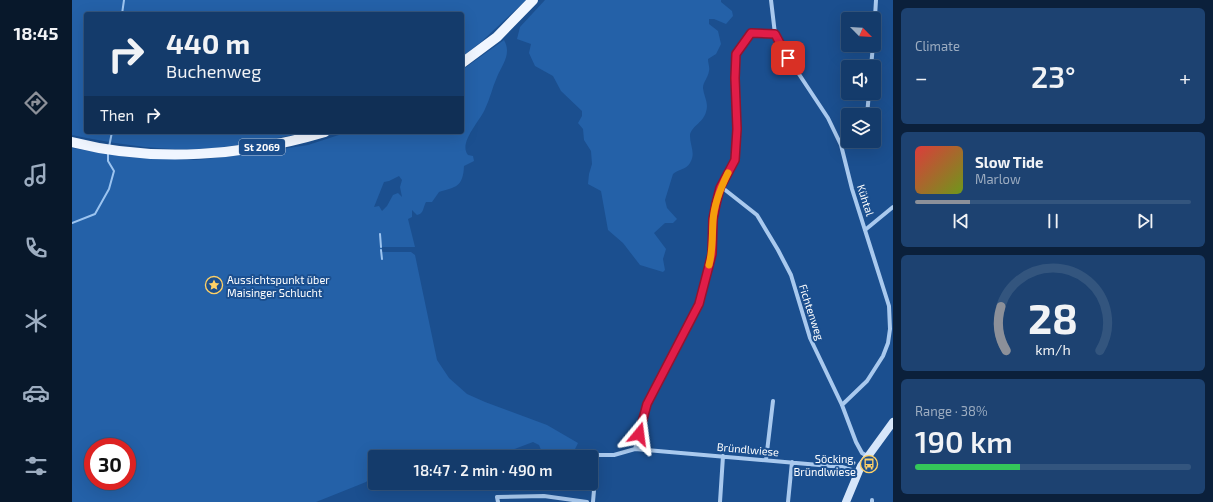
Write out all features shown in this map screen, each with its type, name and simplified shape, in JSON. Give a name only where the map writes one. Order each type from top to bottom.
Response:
[{"type":"main road","points":[[464,62],[497,37],[533,0]]},
{"type":"main road","name":"St 2069","points":[[72,142],[129,151],[197,154],[251,149],[316,134]]},
{"type":"street","name":"Kühtal","points":[[771,0],[775,34],[783,50],[828,118],[841,145]]},
{"type":"street","points":[[875,12],[876,0]]},
{"type":"street","points":[[592,502],[597,455],[614,455],[635,449],[647,404],[699,304],[712,254],[713,219],[720,188],[735,160],[737,129],[735,78],[736,54],[751,33],[775,34]]},
{"type":"street","name":"Kühtal","points":[[842,148],[852,189],[889,306],[890,319],[888,343],[874,372],[852,397],[842,405]]},
{"type":"street","name":"Fichtenweg","points":[[720,188],[724,189],[757,215],[778,250],[791,275],[810,338],[842,405],[856,442],[862,453],[867,456]]},
{"type":"street","points":[[866,230],[893,207]]},
{"type":"street","points":[[766,460],[773,401]]},
{"type":"street","points":[[846,502],[858,472],[867,456],[893,422]]},
{"type":"street","name":"Bründlwiese","points":[[635,449],[842,466],[858,472]]},
{"type":"street","points":[[720,502],[723,456]]},
{"type":"street","points":[[788,502],[792,462]]},
{"type":"street","points":[[498,502],[497,497],[544,496],[587,502]]},
{"type":"shaded area","points":[[72,0],[526,0],[481,42],[464,55],[464,12],[84,12],[84,134],[297,134],[240,145],[199,149],[168,149],[135,146],[72,135]]},
{"type":"shaded area","points":[[545,0],[721,0],[721,2],[732,11],[733,16],[726,24],[714,19],[709,19],[709,24],[718,31],[721,44],[716,54],[708,59],[709,71],[703,88],[707,109],[702,119],[692,130],[690,136],[693,153],[692,159],[686,167],[673,174],[665,200],[667,208],[677,219],[673,223],[665,223],[654,233],[666,249],[663,259],[665,270],[663,272],[640,265],[623,243],[608,230],[601,191],[588,184],[592,164],[591,151],[584,140],[583,129],[578,123],[582,116],[582,111],[561,91],[553,76],[535,66],[529,53],[531,44],[517,39],[520,27]]},
{"type":"shaded area","points":[[504,40],[507,55],[495,81],[485,109],[471,132],[466,144],[468,155],[473,156],[474,161],[464,166],[462,178],[458,185],[439,192],[432,202],[426,202],[422,212],[419,214],[417,215],[412,210],[412,217],[408,219],[415,247],[382,247],[382,252],[411,252],[415,255],[437,360],[449,378],[467,394],[547,425],[578,443],[574,450],[541,450],[539,445],[533,442],[512,450],[368,450],[368,480],[366,482],[316,502],[72,502],[72,148],[127,157],[196,160],[251,154],[308,145],[342,134],[464,134],[464,69]],"holes":[[[399,176],[402,180],[400,187],[402,197],[398,193],[393,195],[387,206],[382,211],[379,206],[374,207],[384,182]]]},
{"type":"waterway","points":[[122,12],[124,0]]},
{"type":"waterway","points":[[109,147],[112,134]]},
{"type":"waterway","points":[[72,223],[95,214],[109,189],[114,171],[108,161],[108,153]]},
{"type":"waterway","points":[[380,234],[381,247]]},
{"type":"waterway","points":[[381,250],[382,259]]},
{"type":"slow traffic","points":[[709,265],[712,254],[713,219],[720,188],[728,173]]},
{"type":"place","name":"Aussichtspunkt über Maisinger Schlucht","points":[[214,285]]},
{"type":"place","name":"Söcking, Bründlwiese","points":[[869,464]]},
{"type":"route","points":[[639,434],[647,404],[662,374],[682,341],[699,304],[712,254],[713,219],[716,204],[720,188],[735,160],[737,129],[735,78],[736,54],[751,33],[775,34],[788,58]]}]
